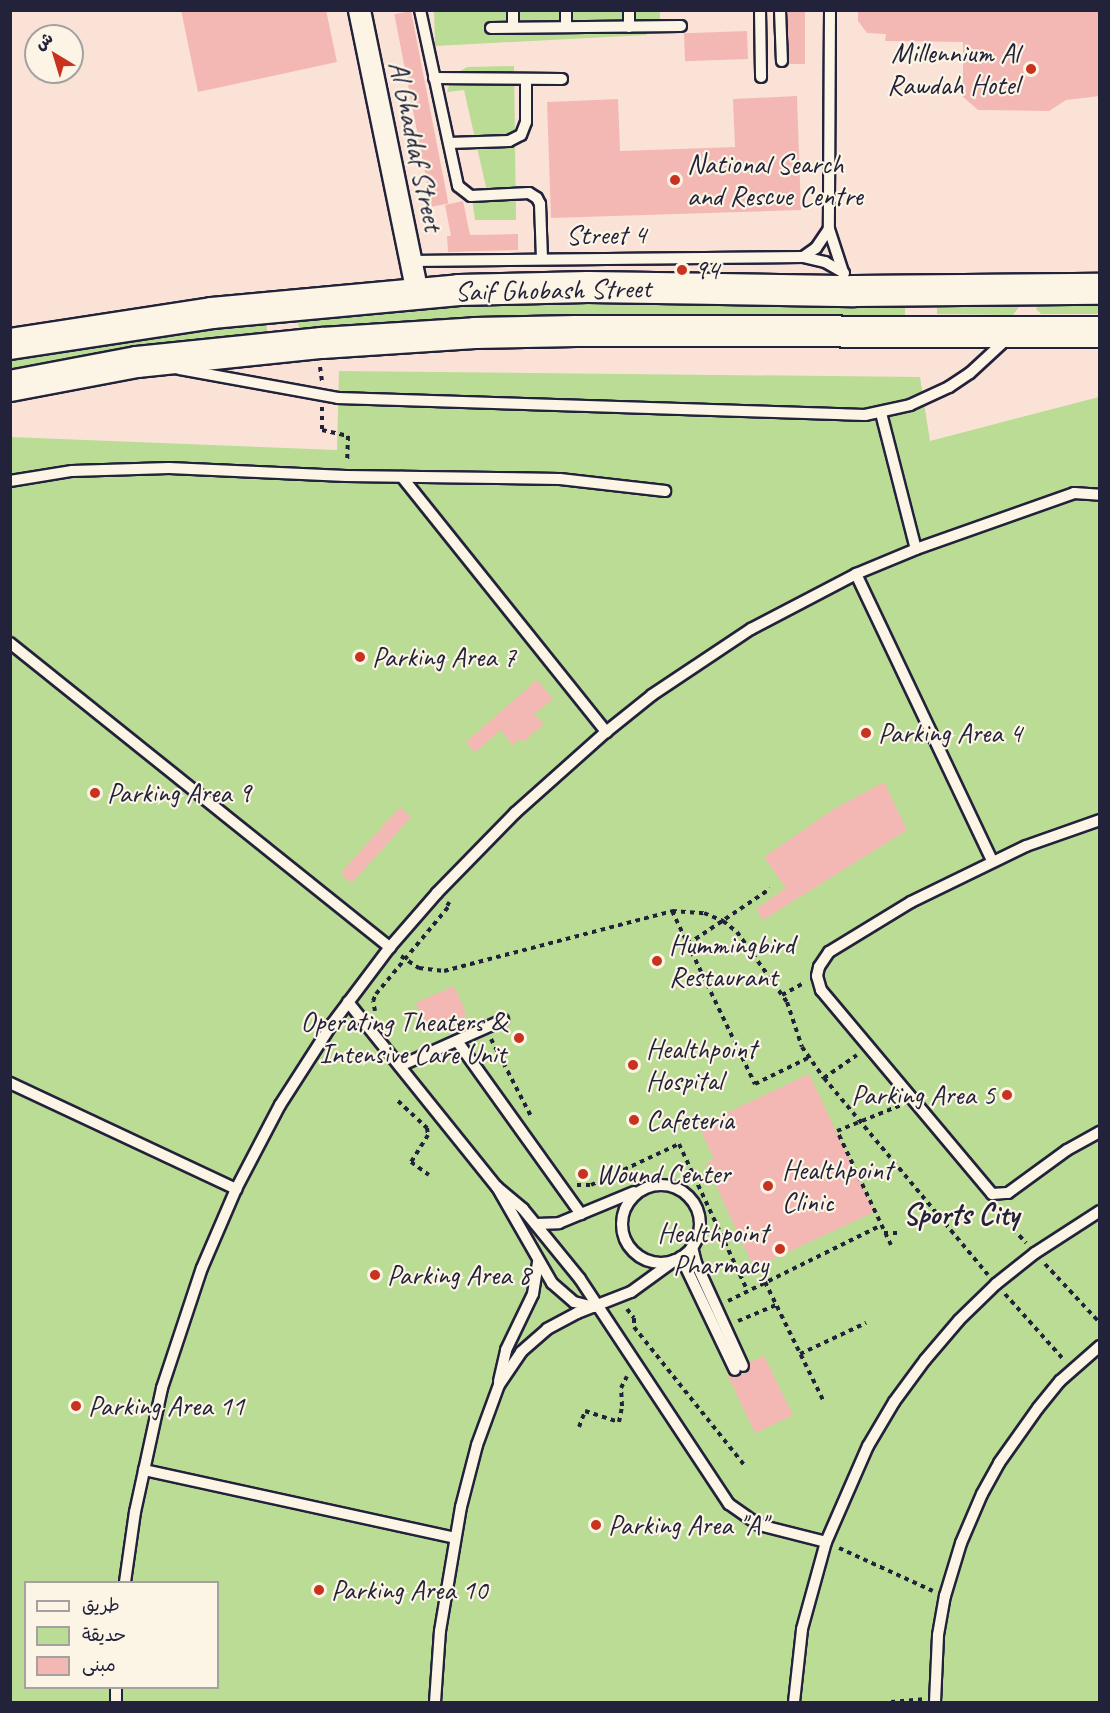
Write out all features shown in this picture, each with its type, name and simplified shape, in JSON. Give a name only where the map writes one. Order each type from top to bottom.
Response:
[{"type":"street","name":"Al Ghaddaf Street","points":[[359,10],[417,293]]},
{"type":"street","name":"Saif Ghobash Street","points":[[10,344],[212,313],[417,293],[849,282],[1008,290],[1100,290]]},
{"type":"street","points":[[1008,290],[1023,301],[1028,310],[1026,318],[1014,332]]},
{"type":"street","name":"Saif Ghobash Street","points":[[10,386],[137,362],[373,339],[525,331],[1100,332]]},
{"type":"lane","points":[[420,10],[457,181],[466,194],[471,196],[529,193],[537,198],[540,204],[542,259]]},
{"type":"lane","points":[[513,10],[513,27]]},
{"type":"lane","points":[[566,10],[566,27]]},
{"type":"lane","points":[[629,10],[629,27]]},
{"type":"lane","points":[[760,10],[761,77]]},
{"type":"lane","points":[[780,10],[782,62]]},
{"type":"lane","points":[[830,10],[829,229],[849,282]]},
{"type":"lane","points":[[491,28],[681,26]]},
{"type":"lane","points":[[434,78],[562,79]]},
{"type":"lane","points":[[448,143],[509,141],[521,135],[526,122],[526,79]]},
{"type":"lane","points":[[803,257],[816,248],[829,229]]},
{"type":"lane","name":"Street 4","points":[[410,261],[803,257],[825,262],[849,282]]},
{"type":"lane","points":[[137,362],[338,398],[849,415],[881,413],[910,405],[949,387],[970,374],[1014,332]]},
{"type":"lane","points":[[881,413],[916,549]]},
{"type":"lane","points":[[10,481],[72,471],[169,468],[402,477],[560,479],[665,490]]},
{"type":"lane","points":[[402,477],[606,732]]},
{"type":"lane","points":[[125,1581],[144,1470],[177,1337],[202,1268],[236,1189],[285,1097],[348,1002],[390,947],[437,894],[515,813],[606,732],[700,660],[771,617],[856,574],[916,549],[1074,493],[1100,495]]},
{"type":"lane","points":[[856,574],[992,861]]},
{"type":"lane","points":[[10,643],[390,947]]},
{"type":"lane","points":[[1100,820],[992,861],[911,902],[829,952],[819,967],[817,976],[821,990],[984,1187],[997,1195],[1008,1193],[1058,1156],[1100,1132]]},
{"type":"lane","points":[[348,1002],[497,1187],[552,1283],[566,1296],[583,1305],[597,1307]]},
{"type":"lane","points":[[400,1066],[503,1020]]},
{"type":"lane","points":[[457,1041],[581,1214]]},
{"type":"lane","points":[[10,1083],[236,1189]]},
{"type":"lane","points":[[499,1385],[521,1352],[540,1334],[561,1320],[618,1298],[647,1283],[692,1247],[698,1236],[698,1213],[685,1193],[663,1184],[640,1190],[554,1224],[536,1224]]},
{"type":"lane","points":[[497,1187],[523,1209],[580,1279],[721,1495],[733,1509],[759,1525],[826,1542]]},
{"type":"lane","points":[[640,1190],[625,1207],[622,1230],[625,1241],[641,1258],[663,1263],[678,1259]]},
{"type":"lane","points":[[794,1702],[802,1629],[812,1585],[826,1542],[868,1446],[894,1402],[959,1320],[996,1284],[1035,1253],[1100,1211]]},
{"type":"lane","points":[[678,1259],[739,1368],[696,1263],[692,1247]]},
{"type":"lane","points":[[435,1702],[440,1631],[468,1475],[499,1385],[506,1350],[532,1294],[538,1261]]},
{"type":"lane","points":[[935,1700],[938,1635],[945,1596],[961,1543],[990,1478],[1038,1408],[1073,1369],[1100,1346]]},
{"type":"lane","points":[[144,1470],[455,1538]]},
{"type":"path","points":[[688,944],[770,888]]},
{"type":"path","points":[[382,1020],[374,1009],[374,998],[404,958],[450,905],[437,894]]},
{"type":"path","points":[[390,947],[404,958],[427,970],[444,971],[672,911],[704,913],[723,921],[737,932],[782,994],[792,1012],[797,1035],[808,1058],[996,1284],[1073,1369]]},
{"type":"path","points":[[672,911],[755,1084],[808,1058]]},
{"type":"path","points":[[782,994],[817,976]]},
{"type":"path","points":[[485,1028],[534,1121]]},
{"type":"path","points":[[824,1078],[868,1047]]},
{"type":"path","points":[[398,1101],[427,1128],[428,1135],[411,1162],[429,1175]]},
{"type":"path","points":[[891,1245],[880,1227],[837,1131],[913,1101]]},
{"type":"path","points":[[569,1181],[580,1186],[591,1185],[679,1144],[747,1290]]},
{"type":"path","points":[[732,1307],[728,1300],[880,1227]]},
{"type":"path","points":[[698,1236],[718,1228]]},
{"type":"path","points":[[883,1233],[901,1233]]},
{"type":"path","points":[[765,1282],[823,1400]]},
{"type":"path","points":[[618,1298],[634,1318],[634,1327],[744,1465]]},
{"type":"path","points":[[735,1315],[739,1322],[776,1305]]},
{"type":"path","points":[[800,1354],[866,1323]]},
{"type":"path","points":[[579,1427],[585,1411],[619,1422],[623,1382],[656,1355]]},
{"type":"path","points":[[826,1542],[945,1596]]},
{"type":"path","points":[[891,1702],[935,1700]]},
{"type":"green space","points":[[660,10],[660,20],[646,35],[435,46],[434,11]]},
{"type":"green space","points":[[514,66],[516,220],[475,220],[472,198],[488,196],[464,90],[447,92],[452,76],[467,67]]},
{"type":"green space","points":[[937,301],[1018,304],[1019,307],[1013,315],[937,314]]},
{"type":"green space","points":[[1099,301],[1099,314],[1041,314],[1036,309],[1039,302]]},
{"type":"green space","points":[[515,302],[905,302],[905,315],[495,316],[299,329],[297,316],[369,309]]},
{"type":"green space","points":[[266,318],[267,332],[113,353],[11,372],[11,358]]},
{"type":"green space","points":[[339,371],[920,377],[930,441],[1099,397],[1099,1702],[11,1702],[10,437],[337,450]]},
{"type":"building","points":[[181,10],[326,10],[337,62],[198,92]]},
{"type":"building","points":[[788,10],[805,10],[805,64],[788,64]]},
{"type":"building","name":"Millennium Al Rawdah Hotel","points":[[858,10],[1100,10],[1100,96],[1066,100],[1049,111],[978,110],[963,97],[963,42],[885,41],[886,34],[867,33],[858,21]]},
{"type":"building","points":[[411,11],[448,203],[432,207],[394,14]]},
{"type":"building","points":[[747,31],[748,59],[685,61],[684,33]]},
{"type":"building","name":"National Search and Rescue Centre","points":[[797,96],[801,210],[551,218],[547,102],[618,99],[620,151],[735,147],[733,99]]},
{"type":"building","points":[[463,201],[470,235],[518,234],[518,250],[448,252],[447,236],[451,236],[445,205]]},
{"type":"building","points":[[537,680],[553,699],[534,714],[544,724],[523,742],[520,739],[512,745],[501,730],[475,752],[466,742]]},
{"type":"building","points":[[884,782],[907,830],[763,920],[756,909],[786,888],[764,857],[834,809]]},
{"type":"building","points":[[400,807],[411,817],[352,883],[340,873]]},
{"type":"building","points":[[454,986],[467,1015],[429,1032],[416,1003]]},
{"type":"building","points":[[809,1074],[874,1212],[754,1268],[706,1164],[714,1159],[699,1126]]},
{"type":"building","points":[[764,1356],[793,1415],[755,1433],[727,1374],[738,1377],[749,1371],[750,1362]]},
{"type":"place","name":"Millennium Al Rawdah Hotel","points":[[1031,69]]},
{"type":"place","name":"National Search and Rescue Centre","points":[[675,180]]},
{"type":"place","name":"94","points":[[682,270]]},
{"type":"place","name":"Parking Area 7","points":[[360,657]]},
{"type":"place","name":"Parking Area 4","points":[[866,733]]},
{"type":"place","name":"Parking Area 9","points":[[95,793]]},
{"type":"place","name":"Hummingbird Restaurant","points":[[657,961]]},
{"type":"place","name":"Operating Theaters & Intensive Care Unit","points":[[519,1038]]},
{"type":"place","name":"Healthpoint Hospital","points":[[633,1065]]},
{"type":"place","name":"Parking Area 5","points":[[1007,1095]]},
{"type":"place","name":"Cafeteria","points":[[634,1120]]},
{"type":"place","name":"Wound Center","points":[[583,1174]]},
{"type":"place","name":"Healthpoint Clinic","points":[[768,1186]]},
{"type":"place","name":"Healthpoint Pharmacy","points":[[780,1249]]},
{"type":"place","name":"Parking Area 8","points":[[375,1275]]},
{"type":"place","name":"Parking Area 11","points":[[76,1406]]},
{"type":"place","name":"Parking Area \"A\"","points":[[596,1525]]},
{"type":"place","name":"Parking Area 10","points":[[319,1590]]},
{"type":"district","name":"Sports City","points":[[961,1214]]}]
